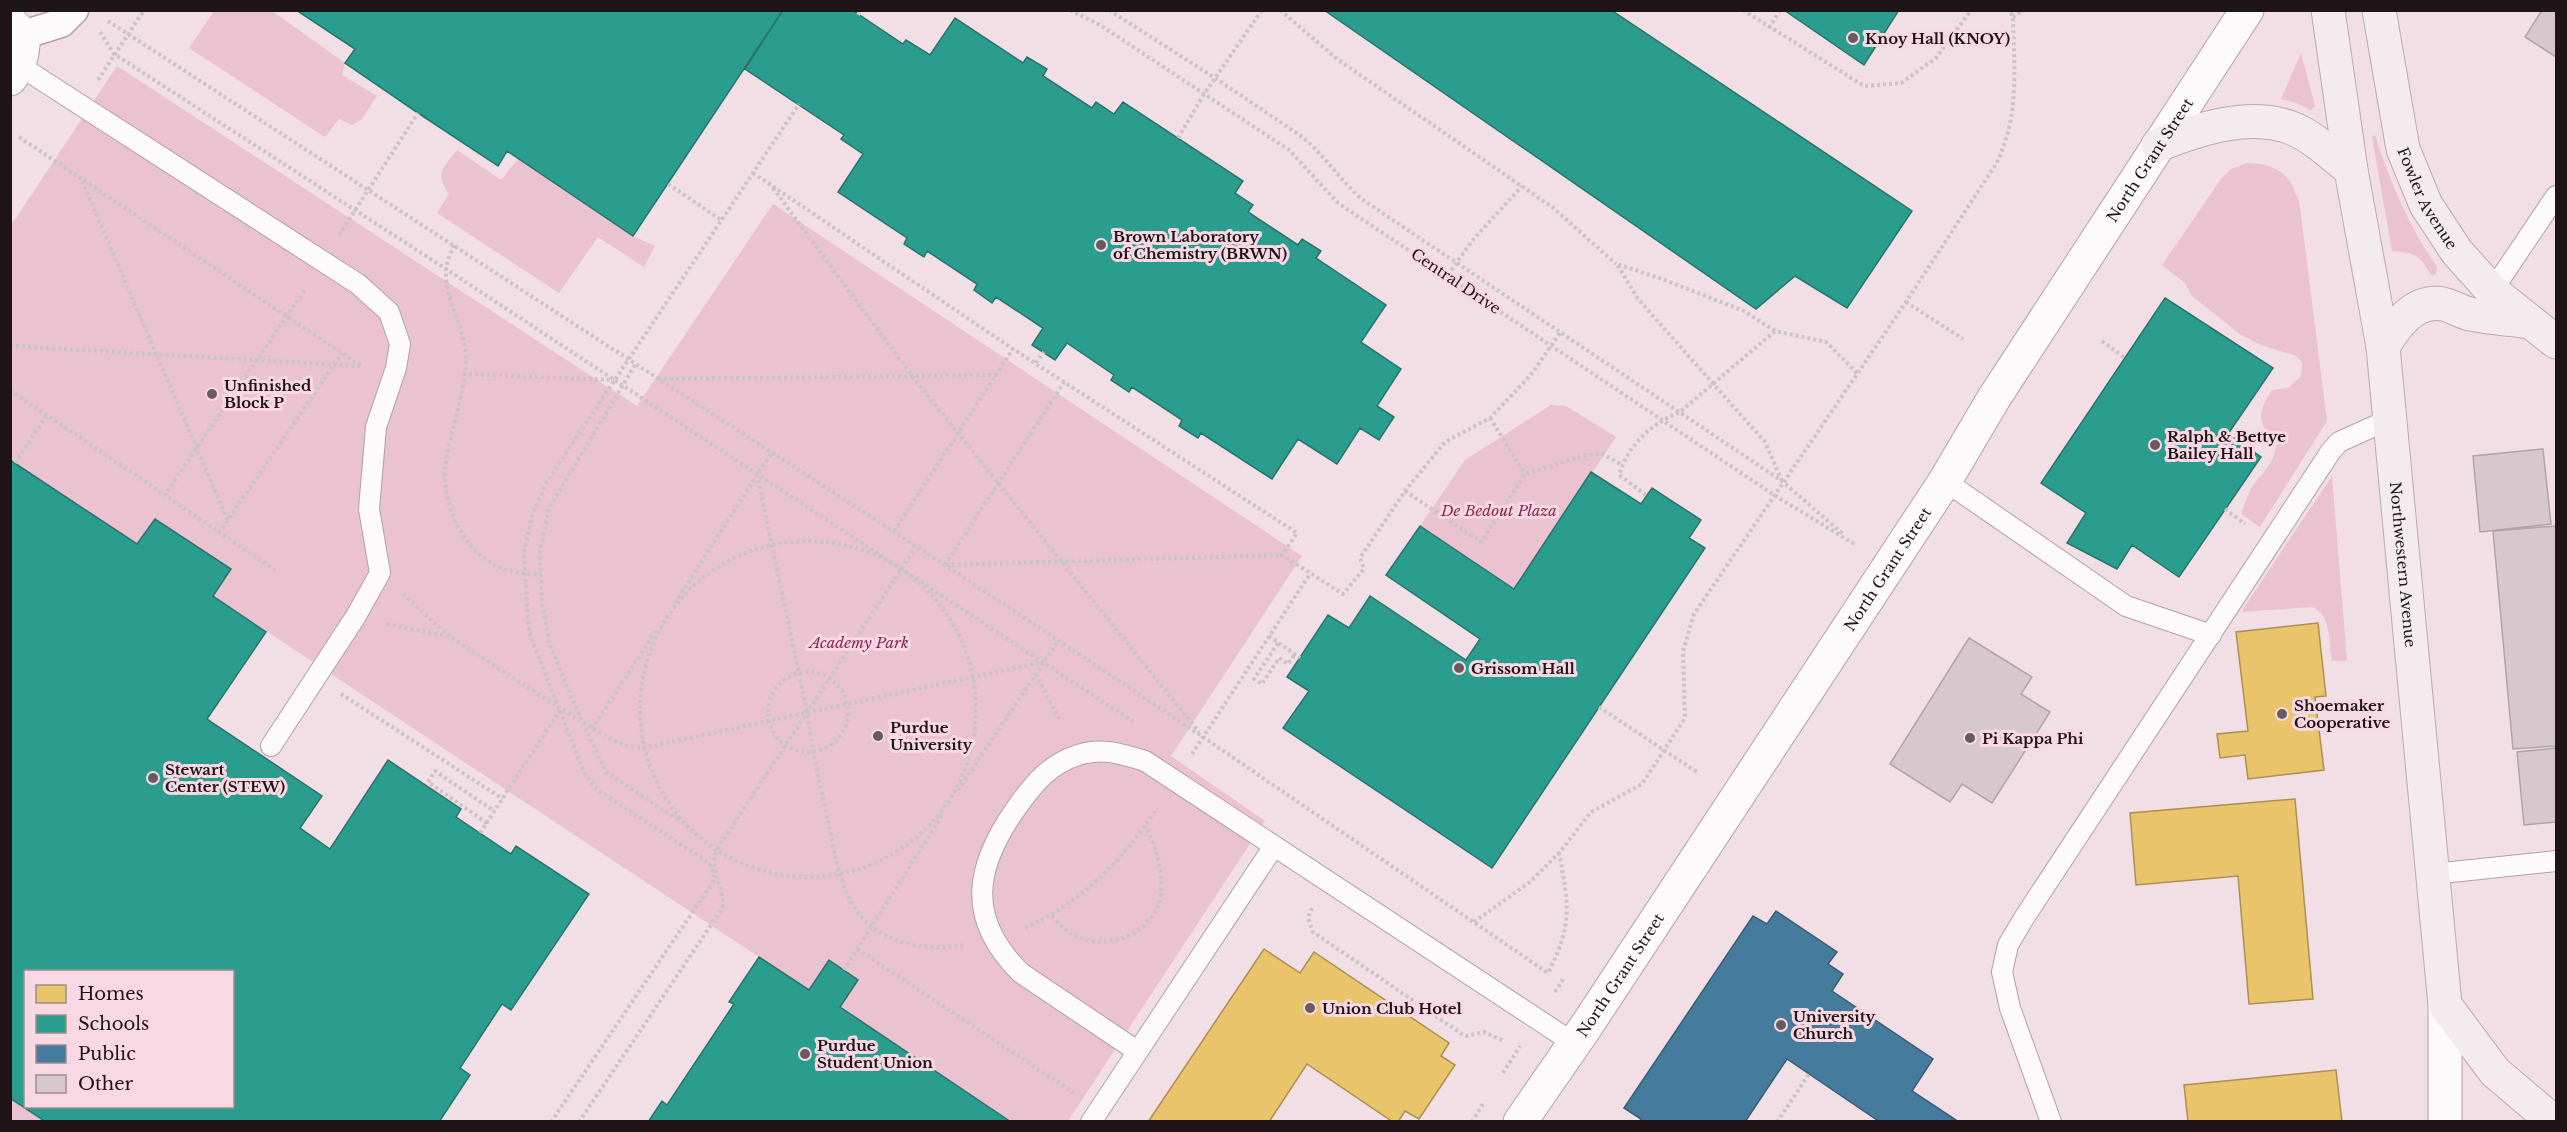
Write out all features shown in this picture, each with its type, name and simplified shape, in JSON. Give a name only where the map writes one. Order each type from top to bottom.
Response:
[{"type":"main road","name":"Northwestern Avenue","points":[[2328,10],[2351,170],[2383,346],[2445,1005]]},
{"type":"main road","name":"Fowler Avenue","points":[[2379,10],[2403,149],[2426,205],[2457,252],[2492,291],[2556,342]]},
{"type":"main road","points":[[2158,145],[2188,132],[2231,124],[2266,122],[2293,129],[2318,143],[2351,170]]},
{"type":"main road","points":[[2383,346],[2396,324],[2411,311],[2429,304],[2444,304],[2469,314],[2530,322]]},
{"type":"main road","points":[[2445,1005],[2495,1072],[2554,1122]]},
{"type":"street","points":[[16,51],[61,23],[74,10]]},
{"type":"street","name":"North Grant Street","points":[[1520,1122],[1575,1044],[1945,482],[2001,388],[2247,10]]},
{"type":"street","name":"Northwestern Avenue","points":[[2445,1005],[2445,1122]]},
{"type":"lane","points":[[16,51],[358,284],[389,312],[400,344],[396,368],[376,427],[369,509],[380,573],[361,608],[271,746]]},
{"type":"lane","points":[[2492,291],[2556,196]]},
{"type":"lane","points":[[2051,1122],[2010,1008],[2002,972],[2008,945],[2331,451],[2339,442],[2390,419]]},
{"type":"lane","points":[[1945,482],[2126,606],[2211,635]]},
{"type":"lane","points":[[1137,1051],[1021,974],[1007,960],[993,939],[982,907],[983,874],[999,833],[1035,781],[1054,765],[1080,754],[1110,750],[1145,761],[1575,1044]]},
{"type":"lane","points":[[1095,1116],[1274,846]]},
{"type":"lane","points":[[2433,874],[2556,861]]},
{"type":"path","points":[[97,80],[144,10]]},
{"type":"path","name":"Central Drive","points":[[1070,10],[1100,26],[1289,150],[1338,203],[1774,495],[1852,542],[1782,481]]},
{"type":"path","points":[[1109,10],[1313,145],[1351,190],[1363,200],[1782,481]]},
{"type":"path","points":[[1178,138],[1204,94],[1262,10]]},
{"type":"path","points":[[1280,10],[1336,59],[1552,207],[1617,264],[1638,299],[1765,442],[1782,481]]},
{"type":"path","points":[[1743,10],[1864,86],[1901,83],[1936,58],[1971,10]]},
{"type":"path","points":[[1769,27],[1780,10]]},
{"type":"path","points":[[1474,922],[1530,882],[1559,853],[1591,812],[1642,784],[1685,718],[1683,651],[1694,614],[1782,481],[1906,302],[1996,164],[2006,143],[2014,110],[2013,17],[2009,10]]},
{"type":"path","points":[[2013,17],[2023,10]]},
{"type":"path","points":[[102,16],[945,565],[1203,737],[1548,973],[1568,921],[1559,853]]},
{"type":"path","points":[[98,28],[114,54],[446,269],[1140,726]]},
{"type":"path","points":[[581,1121],[723,907],[723,900],[710,863],[591,784],[585,775],[561,710],[531,642],[524,552],[532,516],[546,483],[799,104]]},
{"type":"path","points":[[339,235],[418,113]]},
{"type":"path","points":[[10,345],[361,366],[19,137]]},
{"type":"path","points":[[753,173],[1013,349],[1297,533],[1282,555]]},
{"type":"path","points":[[82,180],[228,520]]},
{"type":"path","points":[[668,184],[721,220]]},
{"type":"path","points":[[771,184],[912,376],[1203,737]]},
{"type":"path","points":[[1448,276],[1472,241],[1522,186]]},
{"type":"path","points":[[454,245],[446,269],[448,293],[463,334],[466,360],[446,463],[450,509],[461,533],[479,554],[500,568],[524,574],[541,575]]},
{"type":"path","points":[[1617,264],[1744,311],[1775,331],[1826,342],[1858,374]]},
{"type":"path","points":[[164,496],[310,282]]},
{"type":"path","points":[[1906,302],[1963,339]]},
{"type":"path","points":[[1646,495],[1619,475],[1622,465],[1638,440],[1663,419],[1680,412],[1775,331]]},
{"type":"path","points":[[945,565],[1282,555],[1343,594],[1364,569],[1360,558],[1405,491],[1445,441],[1490,418],[1530,376],[1560,333]]},
{"type":"path","points":[[2102,341],[2125,358]]},
{"type":"path","points":[[894,532],[1013,349]]},
{"type":"path","points":[[1036,363],[1044,352]]},
{"type":"path","points":[[219,533],[342,353]]},
{"type":"path","points":[[635,365],[549,508],[540,553],[542,603],[550,645],[606,772],[683,824],[716,851],[753,868],[792,877],[840,875],[873,865],[903,849],[929,826],[952,800],[969,760],[976,718],[975,677],[959,633],[935,597],[902,568],[861,549],[816,540],[771,543],[732,557],[701,579],[669,611],[652,645],[641,677],[638,713],[643,748],[658,788],[683,824]]},
{"type":"path","points":[[464,374],[615,380]]},
{"type":"path","points":[[658,379],[996,375]]},
{"type":"path","points":[[945,565],[1064,382]]},
{"type":"path","points":[[10,390],[275,570]]},
{"type":"path","points":[[15,463],[47,415]]},
{"type":"path","points":[[1490,418],[1525,474]]},
{"type":"path","points":[[592,729],[772,452]]},
{"type":"path","points":[[1405,491],[1481,542],[1525,474],[1586,455],[1603,454],[1622,465]]},
{"type":"path","points":[[757,474],[807,712],[812,751],[840,875],[853,906],[871,927],[895,941],[922,947],[952,947],[993,939],[1052,916],[1100,879],[1145,826],[1310,574]]},
{"type":"path","points":[[2225,509],[2253,530]]},
{"type":"path","points":[[551,1122],[713,882],[716,851],[784,744],[916,547]]},
{"type":"path","points":[[380,573],[450,637],[592,729],[614,741],[643,748],[1044,662]]},
{"type":"path","points":[[1269,636],[1300,658]]},
{"type":"path","points":[[843,970],[1058,641]]},
{"type":"path","points":[[1278,643],[1254,679],[1262,684],[1279,658],[1288,664],[1295,654]]},
{"type":"path","points":[[810,672],[829,678],[839,686],[847,704],[847,720],[840,735],[828,746],[812,751],[797,750],[784,744],[774,734],[769,721],[771,695],[782,681],[797,673],[810,672]]},
{"type":"path","points":[[1036,673],[1060,721]]},
{"type":"path","points":[[316,677],[503,799]]},
{"type":"path","points":[[1599,707],[1697,772]]},
{"type":"path","points":[[480,833],[561,710]]},
{"type":"path","points":[[488,823],[428,782],[435,771],[495,812]]},
{"type":"path","points":[[1052,916],[1065,930],[1082,938],[1104,942],[1133,934],[1147,924],[1156,909],[1160,895],[1160,871],[1154,843],[1145,826]]},
{"type":"path","points":[[1328,882],[1308,918],[1313,932],[1462,1034],[1467,1036],[1484,1032],[1504,1041]]},
{"type":"path","points":[[857,948],[1095,1116]]},
{"type":"path","points":[[1777,1122],[1809,1074]]},
{"type":"green space","points":[[214,11],[272,11],[345,63],[342,75],[377,96],[362,119],[352,125],[339,119],[325,137],[189,48]]},
{"type":"green space","points":[[2301,53],[2315,106],[2310,110],[2281,99]]},
{"type":"green space","name":"Academy Park","points":[[117,66],[637,406],[773,204],[1302,556],[1171,756],[1265,821],[1068,1121],[1011,1121],[840,1007],[858,980],[830,960],[809,990],[213,596],[231,569],[155,519],[137,544],[11,460],[10,227]]},
{"type":"green space","points":[[2375,135],[2401,204],[2437,267],[2436,274],[2431,275],[2416,256],[2392,251],[2372,137]]},
{"type":"green space","points":[[457,150],[501,180],[518,159],[633,236],[655,246],[644,267],[598,237],[559,293],[437,213],[449,194],[444,187],[442,170]]},
{"type":"green space","points":[[2247,163],[2265,165],[2282,173],[2291,183],[2299,200],[2327,421],[2260,527],[2241,514],[2252,487],[2269,465],[2276,450],[2277,443],[2263,424],[2262,412],[2272,390],[2288,388],[2301,376],[2302,362],[2296,356],[2261,345],[2241,335],[2191,295],[2185,283],[2162,265],[2221,179],[2231,169]]},
{"type":"green space","name":"De Bedout Plaza","points":[[1551,405],[1566,406],[1616,437],[1514,589],[1420,526],[1465,460]]},
{"type":"green space","points":[[2332,476],[2347,661],[2332,661],[2326,621],[2318,610],[2311,607],[2241,612]]},
{"type":"green space","points":[[11,1098],[46,1121],[11,1121]]},
{"type":"building: Homes","name":"Shoemaker Cooperative","points":[[2318,623],[2326,696],[2315,697],[2324,770],[2248,779],[2245,755],[2220,758],[2217,734],[2248,731],[2236,632]]},
{"type":"building: Homes","points":[[2295,799],[2313,999],[2249,1004],[2238,876],[2136,885],[2130,813]]},
{"type":"building: Homes","name":"Union Club Hotel","points":[[1264,949],[1300,973],[1314,952],[1449,1043],[1441,1056],[1455,1065],[1419,1119],[1405,1111],[1398,1122],[1393,1122],[1307,1064],[1269,1122],[1148,1122]]},
{"type":"building: Homes","points":[[2336,1070],[2342,1122],[2188,1122],[2184,1085]]},
{"type":"building: Schools","points":[[296,10],[783,10],[633,236],[507,151],[498,166],[418,113],[345,63],[355,49]]},
{"type":"building: Schools","name":"Brown Laboratory of Chemistry (BRWN)","points":[[783,10],[852,10],[903,44],[906,40],[930,55],[955,18],[1023,63],[1027,57],[1047,69],[1043,76],[1092,108],[1096,102],[1114,114],[1123,102],[1243,181],[1235,193],[1253,205],[1248,212],[1298,245],[1302,239],[1321,251],[1316,258],[1386,305],[1361,342],[1401,369],[1377,406],[1394,417],[1379,440],[1360,428],[1337,464],[1298,439],[1272,479],[1201,433],[1198,438],[1179,426],[1182,420],[1132,387],[1129,392],[1111,380],[1114,375],[1067,343],[1055,360],[1032,345],[1043,328],[996,297],[992,303],[974,290],[977,284],[927,251],[924,257],[904,244],[907,238],[838,192],[863,154],[841,139],[844,135],[745,69]]},
{"type":"building: Schools","points":[[1324,10],[1611,10],[1912,211],[1847,308],[1795,276],[1756,309]]},
{"type":"building: Schools","name":"Knoy Hall (KNOY)","points":[[1784,10],[1899,10],[1864,65]]},
{"type":"building: Schools","name":"Ralph & Bettye Bailey Hall","points":[[2165,298],[2273,368],[2228,434],[2261,457],[2179,577],[2132,545],[2117,569],[2067,543],[2086,513],[2041,483]]},
{"type":"building: Schools","name":"Stewart Center (STEW)","points":[[10,460],[137,544],[155,519],[231,569],[213,596],[266,632],[207,719],[322,796],[300,828],[330,849],[388,760],[461,809],[456,817],[511,854],[516,846],[589,894],[511,1010],[502,1004],[460,1068],[470,1075],[439,1122],[46,1122],[25,1108],[234,1108],[234,970],[24,970],[24,1107],[10,1098]]},
{"type":"building: Schools","name":"Grissom Hall","points":[[1591,472],[1641,504],[1652,488],[1701,520],[1689,538],[1705,548],[1492,868],[1283,728],[1309,691],[1287,677],[1328,615],[1349,628],[1370,596],[1466,660],[1480,639],[1386,575],[1420,526],[1514,589]]},
{"type":"building: Schools","name":"Purdue Student Union","points":[[759,957],[809,990],[829,960],[858,980],[840,1007],[1011,1122],[648,1122],[662,1101],[667,1105],[734,1004],[729,1002]]},
{"type":"building: Public","name":"University Church","points":[[1776,911],[1837,952],[1828,964],[1843,974],[1832,991],[1933,1059],[1912,1091],[1959,1122],[1880,1122],[1787,1059],[1745,1122],[1639,1122],[1641,1119],[1624,1108],[1753,916],[1767,924]]},
{"type":"building: Other","points":[[2542,10],[2556,10],[2556,57],[2525,37]]},
{"type":"building: Other","points":[[2543,449],[2551,524],[2480,532],[2473,456]]},
{"type":"building: Other","points":[[2556,526],[2556,746],[2513,749],[2493,531]]},
{"type":"building: Other","name":"Pi Kappa Phi","points":[[1969,638],[2032,677],[2021,694],[2050,712],[1992,803],[1962,784],[1950,802],[1890,764]]},
{"type":"building: Other","points":[[2556,748],[2556,822],[2524,825],[2517,752]]},
{"type":"place","name":"Knoy Hall (KNOY)","points":[[1853,38]]},
{"type":"place","name":"Brown Laboratory of Chemistry (BRWN)","points":[[1101,245]]},
{"type":"place","name":"Unfinished Block P","points":[[212,394]]},
{"type":"place","name":"Ralph & Bettye Bailey Hall","points":[[2155,445]]},
{"type":"place","name":"Grissom Hall","points":[[1459,668]]},
{"type":"place","name":"Shoemaker Cooperative","points":[[2282,714]]},
{"type":"place","name":"Purdue University","points":[[878,736]]},
{"type":"place","name":"Pi Kappa Phi","points":[[1970,738]]},
{"type":"place","name":"Stewart Center (STEW)","points":[[153,778]]},
{"type":"place","name":"Union Club Hotel","points":[[1310,1008]]},
{"type":"place","name":"University Church","points":[[1781,1025]]},
{"type":"place","name":"Purdue Student Union","points":[[805,1054]]}]
